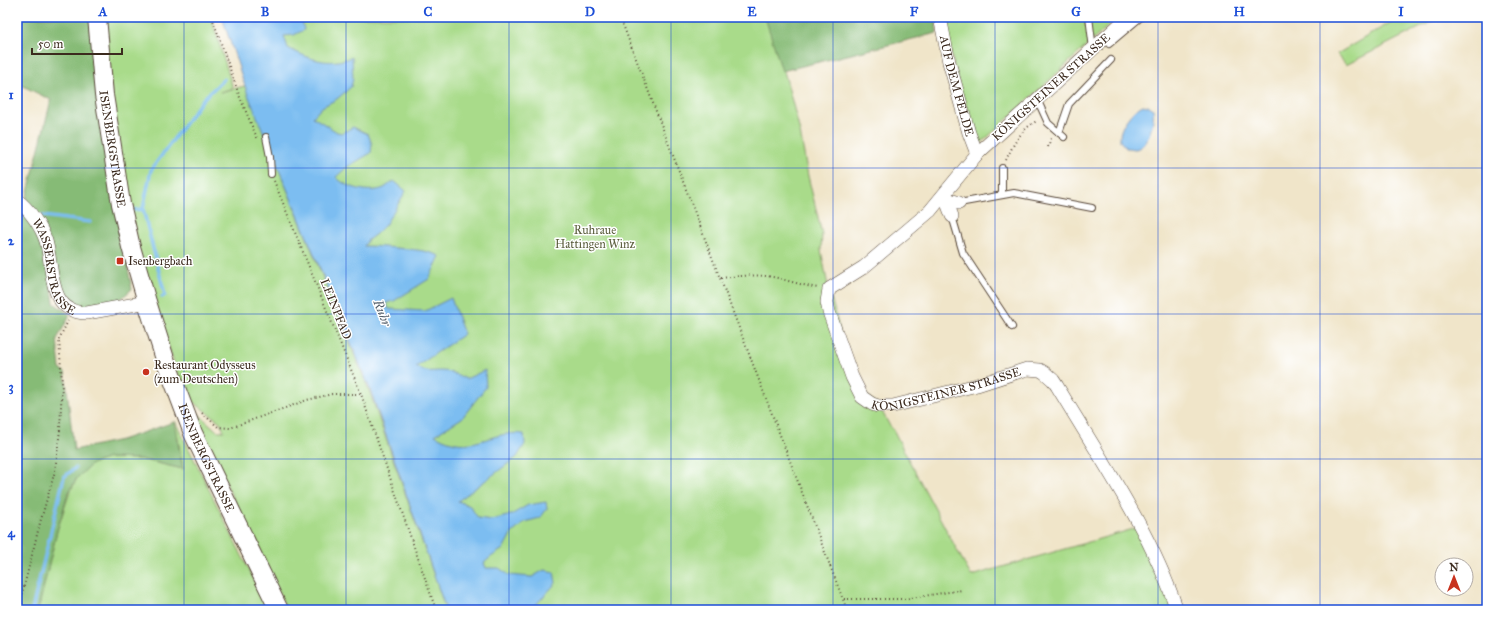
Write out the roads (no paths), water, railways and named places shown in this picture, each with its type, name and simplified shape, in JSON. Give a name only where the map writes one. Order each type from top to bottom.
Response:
[{"type":"main road","name":"ISENBERGSTRASSE","points":[[97,17],[104,95],[121,204],[131,247],[147,302],[165,359],[193,433],[279,610]]},
{"type":"street","name":"AUF DEM FELDE","points":[[940,17],[956,90],[977,154]]},
{"type":"street","name":"KÖNIGSTEINER STRASSE","points":[[1128,17],[977,154],[944,196],[930,211],[864,267],[829,289],[827,302],[829,312],[858,391],[866,401],[872,404],[878,406],[893,406],[976,386],[1020,370],[1033,369],[1045,373],[1053,380],[1125,498],[1146,538],[1172,594],[1177,610]]},
{"type":"street","points":[[944,196],[959,203]]},
{"type":"street","points":[[944,196],[952,216]]},
{"type":"street","name":"WASSERSTRASSE","points":[[17,200],[32,216],[46,240],[57,296],[63,305],[72,312],[87,313],[147,302]]},
{"type":"lane","points":[[1089,17],[1093,49]]},
{"type":"lane","points":[[1109,44],[1141,17]]},
{"type":"lane","points":[[1037,99],[1051,127],[1061,135],[1069,104],[1111,60]]},
{"type":"lane","points":[[266,137],[272,174]]},
{"type":"lane","points":[[17,153],[17,157]]},
{"type":"lane","points":[[1002,168],[1002,195]]},
{"type":"lane","points":[[959,203],[1014,193],[1092,208]]},
{"type":"lane","points":[[952,216],[963,253],[1012,327]]},
{"type":"water","name":"Ruhr","points":[[222,17],[301,18],[304,30],[294,35],[284,36],[288,48],[319,60],[335,61],[352,57],[353,79],[351,87],[337,99],[322,107],[313,117],[337,132],[342,133],[353,127],[368,134],[372,144],[371,153],[347,167],[336,177],[340,181],[358,189],[378,190],[394,181],[406,191],[385,225],[368,240],[364,246],[418,250],[440,256],[429,279],[394,301],[386,303],[389,309],[425,311],[451,298],[464,334],[416,367],[425,371],[448,372],[466,379],[485,370],[486,387],[462,418],[435,435],[448,441],[471,443],[501,435],[524,434],[525,444],[517,457],[458,501],[470,506],[478,518],[492,520],[511,515],[528,505],[546,502],[547,509],[540,518],[525,522],[511,534],[503,549],[484,563],[486,568],[499,568],[509,575],[532,577],[544,570],[554,572],[556,583],[531,610],[446,610],[370,389],[248,95]]},
{"type":"water","points":[[1143,105],[1153,109],[1152,126],[1148,138],[1141,147],[1136,149],[1126,148],[1120,141],[1122,127],[1133,112]]},
{"type":"waterway","name":"Isenbergbach","points":[[162,297],[165,295],[143,209],[151,170],[203,99],[224,79]]},
{"type":"waterway","name":"Isenbergbach","points":[[134,210],[143,209]]},
{"type":"waterway","points":[[17,219],[25,215]]},
{"type":"waterway","points":[[43,216],[90,222]]},
{"type":"waterway","name":"Isenbergbach","points":[[32,610],[64,477],[75,468]]},
{"type":"place","name":"Isenbergbach","points":[[120,261]]},
{"type":"place","name":"Restaurant Odysseus (zum Deutschen)","points":[[146,372]]},
{"type":"park label","name":"Ruhraue Hattingen Winz","points":[[595,237]]}]
